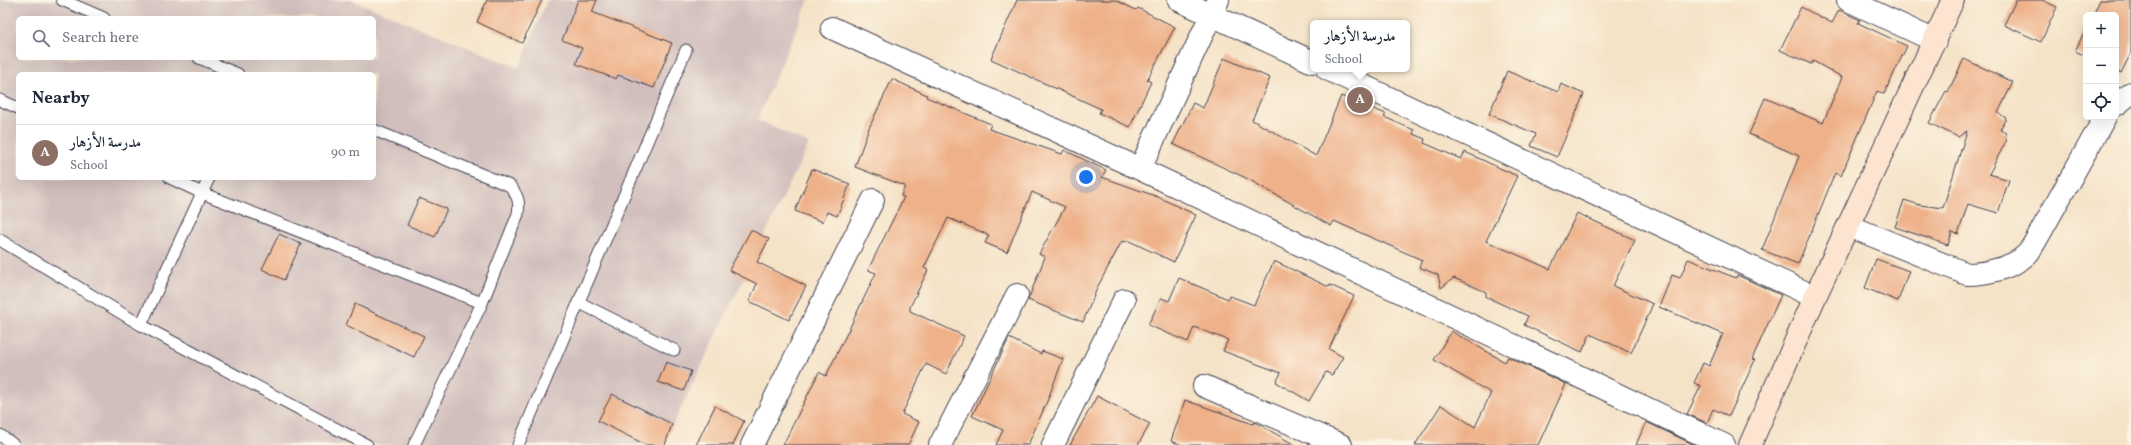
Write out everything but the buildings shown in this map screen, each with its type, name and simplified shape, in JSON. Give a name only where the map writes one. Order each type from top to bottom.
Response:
[{"type":"street","points":[[1179,0],[1215,7],[1310,60]]},
{"type":"street","points":[[1848,0],[1935,41]]},
{"type":"street","points":[[1750,445],[1815,297],[1954,0]]},
{"type":"street","points":[[1140,169],[1215,7]]},
{"type":"street","points":[[832,28],[1140,169],[1724,445]]},
{"type":"street","points":[[1333,72],[1815,297]]},
{"type":"street","points":[[2119,103],[2131,93]]},
{"type":"street","points":[[1849,226],[1967,274],[1983,274],[2014,263],[2027,255],[2103,120]]},
{"type":"street","points":[[752,445],[873,200]]},
{"type":"street","points":[[946,443],[1017,294]]},
{"type":"street","points":[[1053,445],[1124,300]]},
{"type":"street","points":[[1204,386],[1341,445]]},
{"type":"lane","points":[[62,0],[99,16]]},
{"type":"lane","points":[[518,445],[686,50]]},
{"type":"lane","points":[[205,60],[233,72]]},
{"type":"lane","points":[[0,100],[16,107]]},
{"type":"lane","points":[[376,131],[510,186],[517,194],[520,204],[518,214],[482,303],[414,445]]},
{"type":"lane","points":[[174,180],[202,193],[482,303]]},
{"type":"lane","points":[[141,325],[208,180]]},
{"type":"lane","points":[[0,240],[141,325],[367,445]]},
{"type":"lane","points":[[578,302],[674,350]]},
{"type":"lane","points":[[0,435],[14,445]]},
{"type":"shaded area","points":[[0,0],[352,0],[519,68],[547,0],[809,0],[757,120],[809,144],[663,445],[0,445]]},
{"type":"place","name":"مدرسة الأزهار","points":[[1360,100]]}]
